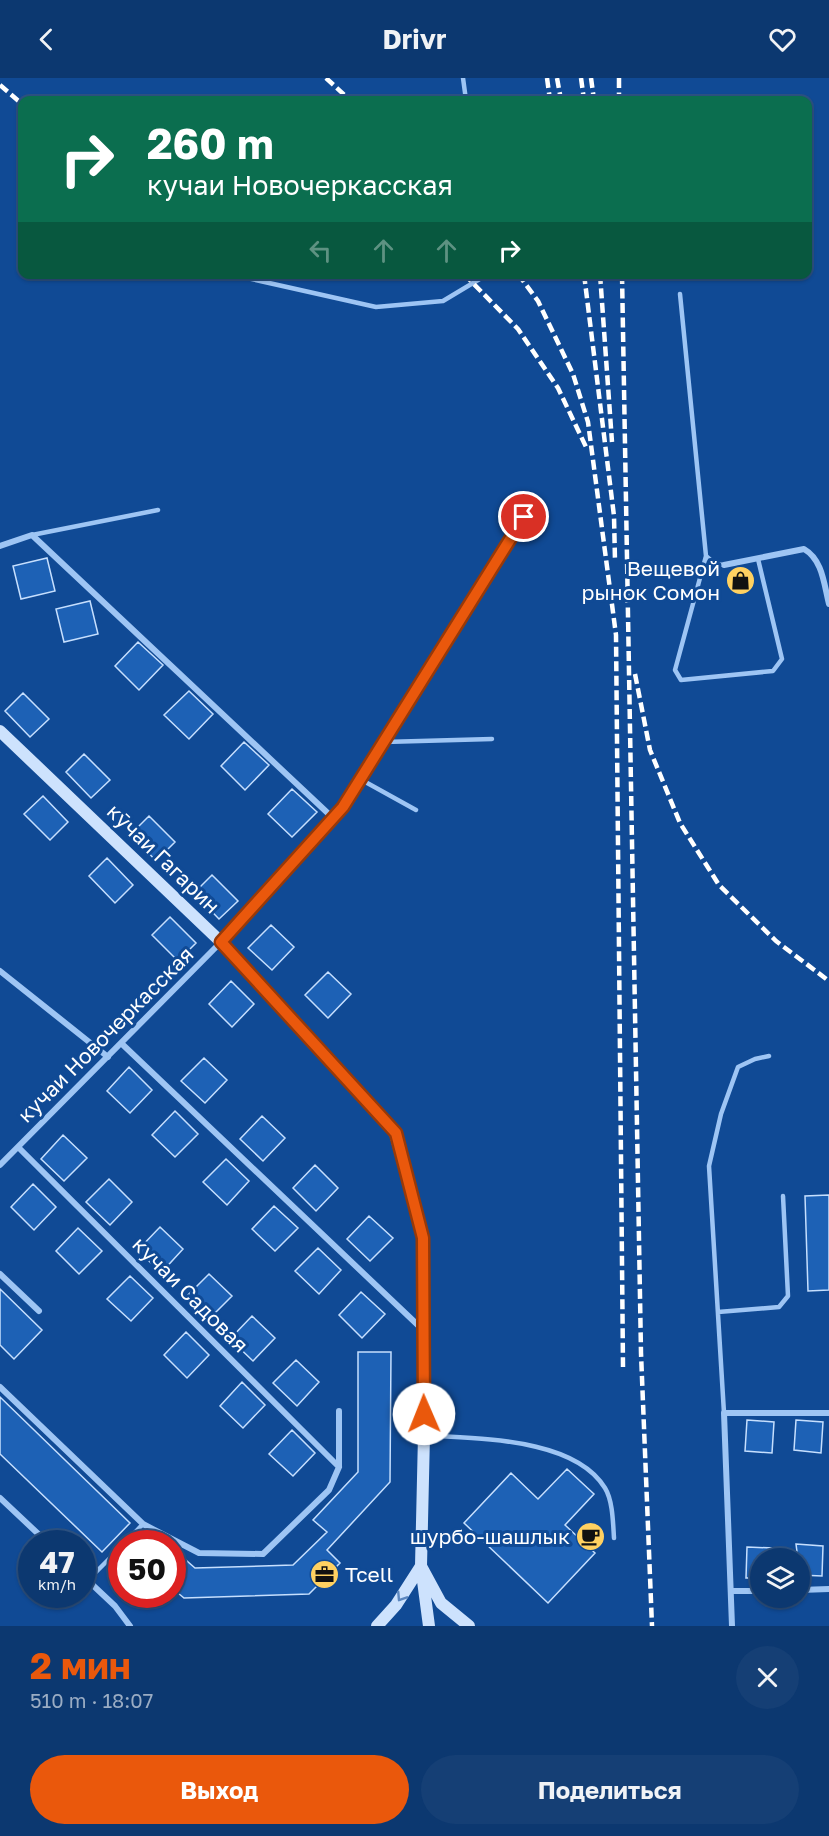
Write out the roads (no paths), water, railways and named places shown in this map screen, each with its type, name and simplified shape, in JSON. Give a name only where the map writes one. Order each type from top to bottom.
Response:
[{"type":"main road","name":"кӯчаи Гагарин","points":[[0,730],[221,942],[396,1133],[423,1238],[424,1435],[421,1566],[429,1626]]},
{"type":"main road","points":[[377,1626],[396,1605],[421,1566],[441,1603],[469,1626]]},
{"type":"street","name":"кучаи Новочеркасская","points":[[0,1165],[221,942],[333,818],[384,742],[524,517]]},
{"type":"street","points":[[0,546],[32,535],[333,818]]},
{"type":"street","points":[[724,565],[804,549],[813,554],[819,564],[829,604]]},
{"type":"street","points":[[0,970],[17,987],[108,1057]]},
{"type":"street","points":[[121,1043],[422,1329]]},
{"type":"street","name":"кучаи Садовая","points":[[18,1147],[339,1467]]},
{"type":"street","points":[[0,1274],[39,1311]]},
{"type":"street","points":[[0,1387],[143,1524],[199,1553],[263,1554],[329,1490],[339,1467],[339,1411]]},
{"type":"street","points":[[732,1626],[724,1413],[829,1413]]},
{"type":"street","points":[[0,1498],[34,1530]]},
{"type":"street","points":[[96,1588],[115,1605],[130,1626]]},
{"type":"street","points":[[810,1590],[829,1589]]},
{"type":"street","points":[[732,1591],[750,1591]]},
{"type":"lane","points":[[463,78],[465,96]]},
{"type":"lane","points":[[251,279],[376,307],[443,301],[480,279]]},
{"type":"lane","points":[[681,294],[706,556],[675,670],[681,680],[773,671],[779,666],[782,659],[758,559]]},
{"type":"lane","points":[[32,535],[158,510]]},
{"type":"lane","points":[[706,556],[715,564],[724,565]]},
{"type":"lane","points":[[384,742],[492,739]]},
{"type":"lane","points":[[360,779],[416,810]]},
{"type":"lane","points":[[724,1413],[710,1166],[721,1113],[738,1067],[755,1059],[769,1056]]},
{"type":"lane","points":[[718,1312],[779,1307],[788,1296],[783,1196]]},
{"type":"lane","points":[[424,1435],[527,1443],[560,1454],[587,1470],[606,1489],[614,1538]]},
{"type":"lane","points":[[137,1530],[143,1524]]},
{"type":"lane","points":[[96,1568],[108,1558]]},
{"type":"railway","points":[[326,78],[346,96]]},
{"type":"railway","points":[[547,78],[549,96]]},
{"type":"railway","points":[[557,78],[560,96]]},
{"type":"railway","points":[[581,78],[583,96]]},
{"type":"railway","points":[[591,78],[593,96]]},
{"type":"railway","points":[[619,78],[619,96]]},
{"type":"railway","points":[[0,85],[18,101]]},
{"type":"railway","points":[[469,279],[518,329],[558,388],[587,449]]},
{"type":"railway","points":[[522,279],[538,301],[573,374],[588,422],[616,635],[623,1367]]},
{"type":"railway","points":[[585,279],[614,516],[615,561]]},
{"type":"railway","points":[[600,279],[612,442]]},
{"type":"railway","points":[[622,279],[641,1353],[652,1626]]},
{"type":"railway","points":[[635,674],[650,750],[680,823],[719,885],[776,941],[829,981]]},
{"type":"place","name":"Вещевой рынок Сомон","points":[[741,581]]},
{"type":"place","name":"шурбо-шашлык","points":[[591,1537]]},
{"type":"place","name":"Tcell","points":[[324,1575]]}]
